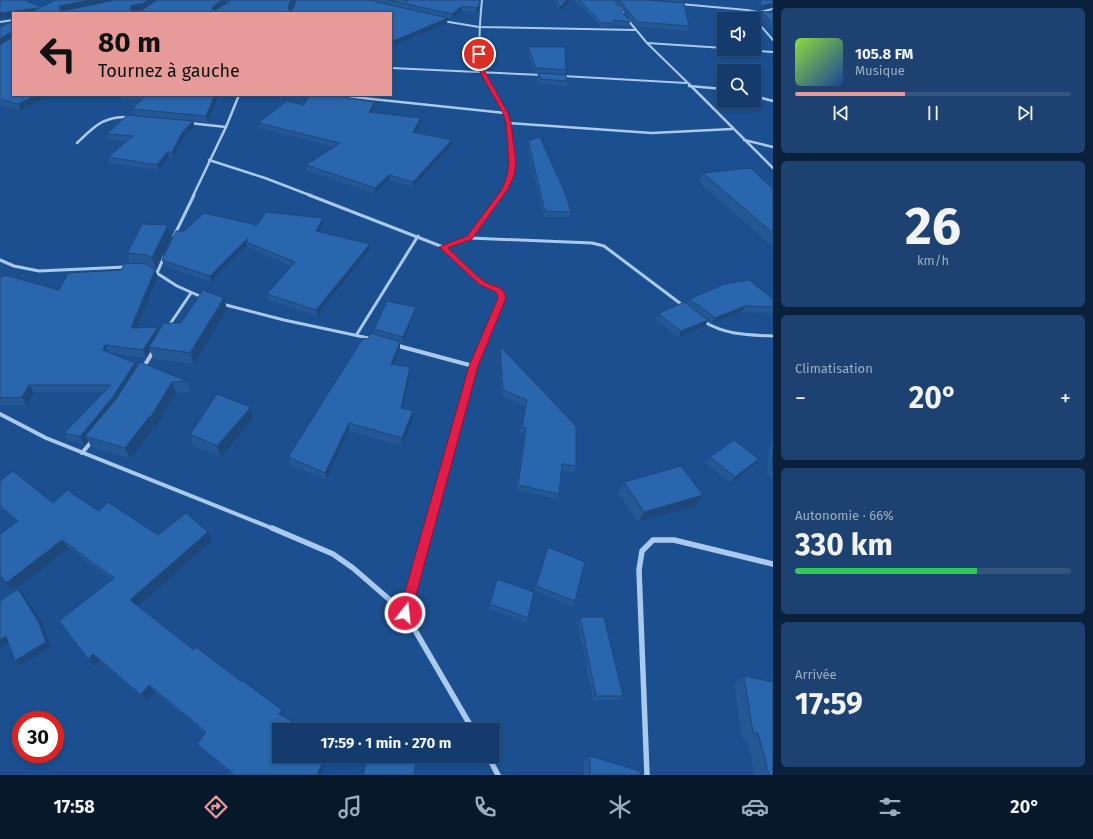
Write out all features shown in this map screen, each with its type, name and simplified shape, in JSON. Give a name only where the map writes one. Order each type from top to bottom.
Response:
[{"type":"street","points":[[470,238],[505,189],[511,176],[512,163],[508,123],[505,113],[483,72],[479,54],[479,27],[482,0]]},
{"type":"street","points":[[607,1],[613,0],[635,30],[647,43],[743,140],[773,168]]},
{"type":"street","points":[[677,4],[758,12],[773,9]]},
{"type":"street","points":[[747,10],[773,40]]},
{"type":"street","points":[[761,13],[773,15]]},
{"type":"street","points":[[0,22],[12,20]]},
{"type":"street","points":[[439,20],[479,27],[635,30]]},
{"type":"street","points":[[647,43],[717,48]]},
{"type":"street","points":[[761,51],[773,52]]},
{"type":"street","points":[[392,68],[545,76]]},
{"type":"street","points":[[561,76],[686,83]]},
{"type":"street","points":[[689,86],[717,88]]},
{"type":"street","points":[[173,237],[226,127],[239,96]]},
{"type":"street","points":[[344,96],[505,113]]},
{"type":"street","points":[[761,98],[773,101]]},
{"type":"street","points":[[77,143],[107,118],[117,116],[133,117]]},
{"type":"street","points":[[187,123],[226,127]]},
{"type":"street","points":[[508,123],[644,132],[732,129]]},
{"type":"street","points":[[743,140],[773,147]]},
{"type":"street","points":[[209,160],[272,181],[418,236],[443,247],[483,283],[499,291],[502,296],[473,366],[405,613]]},
{"type":"street","points":[[357,334],[418,236]]},
{"type":"street","points":[[443,247],[470,238],[592,243],[604,246],[689,310]]},
{"type":"street","points":[[157,273],[167,252]]},
{"type":"street","points":[[0,260],[14,266],[39,271],[131,267]]},
{"type":"street","points":[[145,268],[157,273],[191,293],[206,298]]},
{"type":"street","points":[[164,334],[191,293]]},
{"type":"street","points":[[220,304],[235,309],[357,334],[379,340]]},
{"type":"street","points":[[701,319],[714,329],[728,334],[773,336]]},
{"type":"street","points":[[394,344],[473,366]]},
{"type":"street","points":[[139,374],[157,346]]},
{"type":"street","points":[[0,414],[46,438],[307,542],[332,554],[353,568],[405,613],[469,723]]},
{"type":"street","points":[[82,452],[95,437]]},
{"type":"street","points":[[647,775],[639,570],[642,551],[653,540],[674,540],[773,564]]},
{"type":"street","points":[[492,763],[498,775]]},
{"type":"building","points":[[0,0],[25,0],[41,7],[56,0],[90,0],[60,6],[59,9],[62,11],[115,0],[148,0],[144,3],[131,6],[130,9],[133,11],[142,10],[157,0],[223,0],[212,7],[213,10],[215,10],[229,2],[229,0],[291,0],[288,8],[290,11],[293,9],[296,0],[368,0],[448,18],[392,42],[392,12],[31,12],[39,8],[0,13]]},
{"type":"building","points":[[389,0],[405,0],[406,3],[408,0],[480,0],[479,5],[476,8],[462,6],[452,14]]},
{"type":"building","points":[[557,0],[567,0],[560,7]]},
{"type":"building","points":[[579,0],[613,0],[630,22],[614,20],[613,23],[602,23]]},
{"type":"building","points":[[619,0],[648,0],[684,3],[689,26],[637,22]]},
{"type":"building","points":[[761,0],[773,0],[773,3],[760,6]]},
{"type":"building","points":[[761,11],[773,13],[773,23]]},
{"type":"building","points":[[12,21],[12,34],[9,33],[0,39],[0,27]]},
{"type":"building","points":[[12,37],[12,96],[35,96],[18,104],[0,99],[0,45]]},
{"type":"building","points":[[528,47],[565,47],[566,70],[536,68]]},
{"type":"building","points":[[538,73],[566,75],[567,81],[541,79]]},
{"type":"building","points":[[145,96],[215,96],[206,116],[132,109]]},
{"type":"building","points":[[308,96],[337,96],[375,102],[369,112],[421,118],[413,132],[452,140],[413,182],[389,175],[375,188],[306,165],[340,143],[258,123],[287,101],[304,105]]},
{"type":"building","points":[[127,115],[193,121],[182,133],[172,152],[167,152],[157,165],[108,157],[133,136],[107,134]]},
{"type":"building","points":[[540,137],[565,193],[571,212],[545,211],[528,141]]},
{"type":"building","points":[[751,168],[773,189],[773,233],[703,173]]},
{"type":"building","points":[[266,212],[323,218],[316,231],[370,244],[316,310],[267,294],[295,262],[246,242],[248,238],[210,276],[162,260],[176,231],[184,231],[204,213],[257,225]]},
{"type":"building","points":[[142,224],[168,225],[152,258],[146,255],[127,253]]},
{"type":"building","points":[[125,263],[146,264],[155,270],[131,328],[158,327],[143,350],[105,345],[103,350],[135,363],[112,398],[80,437],[64,433],[111,385],[29,385],[22,397],[0,398],[0,278],[5,275],[59,290],[68,273],[121,270]]},
{"type":"building","points":[[749,280],[773,299],[773,307],[745,306],[715,318],[690,299],[724,284]]},
{"type":"building","points":[[203,290],[224,298],[190,353],[149,347],[164,323],[181,323]]},
{"type":"building","points":[[387,301],[416,307],[403,337],[374,329]]},
{"type":"building","points":[[684,302],[708,320],[681,331],[658,314]]},
{"type":"building","points":[[371,333],[400,342],[391,364],[410,367],[401,408],[413,411],[402,438],[349,423],[325,473],[288,457],[363,338],[368,339]]},
{"type":"building","points":[[500,346],[576,426],[576,466],[562,464],[559,494],[518,485],[526,428],[522,427],[527,400],[503,390]]},
{"type":"building","points":[[140,362],[187,381],[172,382],[150,418],[149,417],[125,448],[85,436],[116,399]]},
{"type":"building","points":[[217,394],[251,407],[217,446],[190,434]]},
{"type":"building","points":[[734,440],[759,459],[735,477],[710,457]]},
{"type":"building","points":[[681,466],[703,495],[644,512],[624,482]]},
{"type":"building","points":[[13,471],[53,503],[67,490],[99,511],[108,502],[158,535],[186,513],[208,532],[130,600],[194,650],[196,647],[282,710],[279,714],[295,723],[272,723],[272,763],[323,763],[317,775],[235,775],[197,744],[206,732],[149,685],[141,695],[93,654],[88,659],[59,621],[114,578],[62,540],[6,583],[0,575],[0,534],[18,521],[0,506],[0,481]]},
{"type":"building","points":[[548,547],[585,562],[575,601],[536,586]]},
{"type":"building","points":[[497,579],[534,592],[528,618],[490,604]]},
{"type":"building","points":[[18,589],[38,621],[46,642],[15,661],[6,636],[0,640],[0,601]]},
{"type":"building","points":[[580,617],[604,617],[623,696],[596,696]]},
{"type":"building","points":[[744,676],[773,682],[773,775],[769,775],[758,733],[753,732]]},
{"type":"building","points":[[590,756],[640,771],[640,775],[590,775]]},
{"type":"building","points":[[366,763],[416,763],[414,775],[363,775]]},
{"type":"route","points":[[405,613],[473,366],[502,298],[499,291],[483,283],[443,247],[470,238],[505,189],[511,176],[512,163],[508,123],[505,113],[483,72],[479,54]]}]
